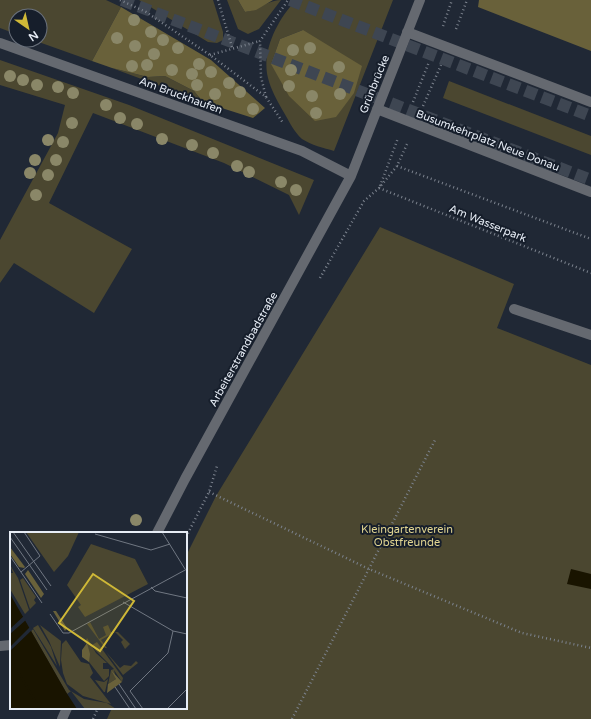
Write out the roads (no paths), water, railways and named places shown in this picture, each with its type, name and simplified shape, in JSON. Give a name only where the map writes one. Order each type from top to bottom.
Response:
[{"type":"street","name":"Grünbrücke","points":[[351,176],[420,0]]},
{"type":"street","points":[[407,32],[591,102]]},
{"type":"street","name":"Am Bruckhaufen","points":[[0,43],[302,151],[351,176]]},
{"type":"street","name":"Busumkehrplatz Neue Donau","points":[[377,109],[591,192]]},
{"type":"street","name":"Arbeiterstrandbadstraße","points":[[158,532],[351,176]]},
{"type":"street","points":[[514,309],[591,335]]},
{"type":"street","points":[[62,719],[67,709]]},
{"type":"tunnel","points":[[122,0],[591,180]]},
{"type":"tunnel","points":[[290,0],[591,116]]},
{"type":"park label","name":"Kleingartenverein Obstfreunde","points":[[407,535]]}]
